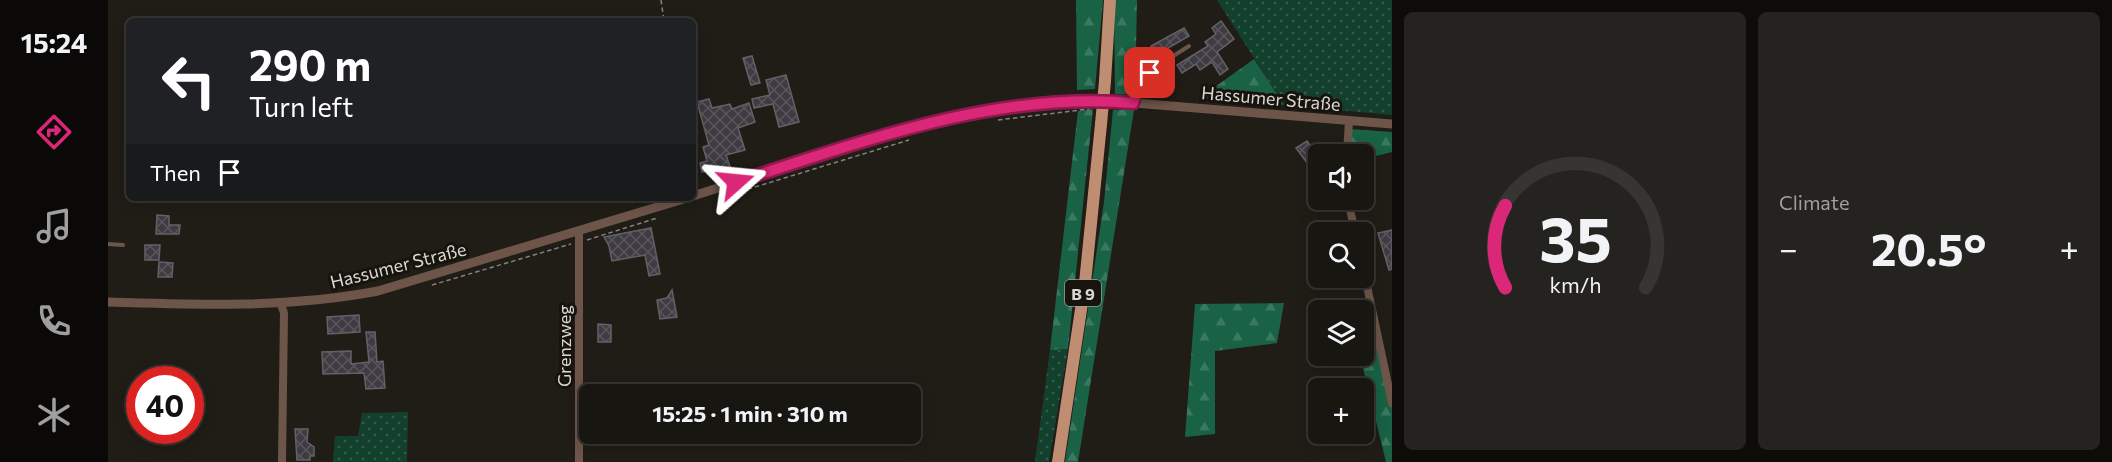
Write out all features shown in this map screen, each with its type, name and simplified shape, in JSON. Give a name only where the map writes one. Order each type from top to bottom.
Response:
[{"type":"main road","name":"B 9","points":[[1058,462],[1085,283],[1105,81],[1110,0]]},
{"type":"street","name":"Hassumer Straße","points":[[696,195],[948,118],[1012,107],[1086,99],[1392,124]]},
{"type":"street","points":[[1348,144],[1349,121]]},
{"type":"street","name":"Hassumer Straße","points":[[108,302],[281,304],[332,300],[378,291],[677,201]]},
{"type":"street","name":"Grenzweg","points":[[579,231],[579,462]]},
{"type":"street","points":[[1367,288],[1392,403]]},
{"type":"street","points":[[281,304],[284,314],[282,462]]},
{"type":"lane","points":[[1133,103],[1138,87],[1150,73],[1189,46]]},
{"type":"lane","points":[[108,244],[123,245]]},
{"type":"path","points":[[661,0],[664,18]]},
{"type":"path","points":[[994,120],[1093,110]]},
{"type":"path","points":[[709,201],[909,140]]},
{"type":"path","points":[[432,285],[666,215]]},
{"type":"green space","points":[[1076,0],[1103,0],[1095,89],[1077,90]]},
{"type":"green space","points":[[1114,0],[1137,0],[1135,95],[1115,94]]},
{"type":"green space","points":[[1217,0],[1392,0],[1392,115],[1284,105]]},
{"type":"green space","points":[[1254,59],[1284,105],[1201,97]]},
{"type":"green space","points":[[1093,109],[1068,349],[1050,350],[1078,111]]},
{"type":"green space","points":[[1113,110],[1134,110],[1078,462],[1065,462],[1104,202]]},
{"type":"green space","points":[[1349,129],[1392,132],[1392,152],[1374,156],[1374,144],[1348,144]]},
{"type":"green space","points":[[1284,303],[1277,343],[1215,351],[1215,434],[1185,437],[1195,304]]},
{"type":"green space","points":[[1374,320],[1392,403],[1392,462],[1386,462],[1374,413],[1374,378],[1365,378],[1362,366],[1374,366]]},
{"type":"green space","points":[[1068,349],[1049,462],[1035,462],[1050,350]]},
{"type":"green space","points":[[408,412],[407,462],[333,462],[335,436],[358,436],[362,413]]},
{"type":"building","points":[[1221,21],[1234,39],[1217,52],[1228,69],[1220,75],[1212,62],[1200,70],[1196,64],[1182,73],[1177,65],[1208,46],[1205,42],[1216,34],[1212,28]]},
{"type":"building","points":[[1184,28],[1189,36],[1156,55],[1151,46]]},
{"type":"building","points":[[752,56],[760,83],[751,85],[743,58]]},
{"type":"building","points":[[786,75],[799,122],[779,127],[773,104],[754,108],[752,99],[770,95],[766,80]]},
{"type":"building","points":[[709,99],[712,108],[730,104],[732,109],[749,103],[755,122],[738,128],[745,150],[726,155],[732,172],[719,176],[717,168],[702,172],[700,163],[707,161],[703,147],[709,145],[697,102]]},
{"type":"building","points":[[1307,141],[1309,144],[1308,164],[1296,148]]},
{"type":"building","points":[[157,215],[169,216],[169,225],[180,225],[179,234],[156,234]]},
{"type":"building","points":[[651,228],[660,274],[649,276],[645,255],[612,261],[609,246],[604,237]]},
{"type":"building","points":[[1392,230],[1392,269],[1389,270],[1378,233]]},
{"type":"building","points":[[145,245],[160,245],[159,260],[145,260]]},
{"type":"building","points":[[159,262],[173,263],[172,277],[158,277]]},
{"type":"building","points":[[672,290],[677,317],[660,319],[657,300],[667,298]]},
{"type":"building","points":[[359,315],[360,332],[328,334],[327,317]]},
{"type":"building","points":[[598,324],[611,325],[611,342],[598,342]]},
{"type":"building","points":[[366,332],[375,332],[377,362],[383,361],[385,388],[366,389],[364,373],[323,374],[322,352],[351,351],[351,364],[369,362]]},
{"type":"building","points":[[295,429],[308,429],[307,442],[314,447],[314,456],[310,456],[310,460],[297,460]]},
{"type":"route","points":[[736,182],[948,118],[1012,107],[1086,99],[1133,103],[1138,87],[1150,73]]}]
